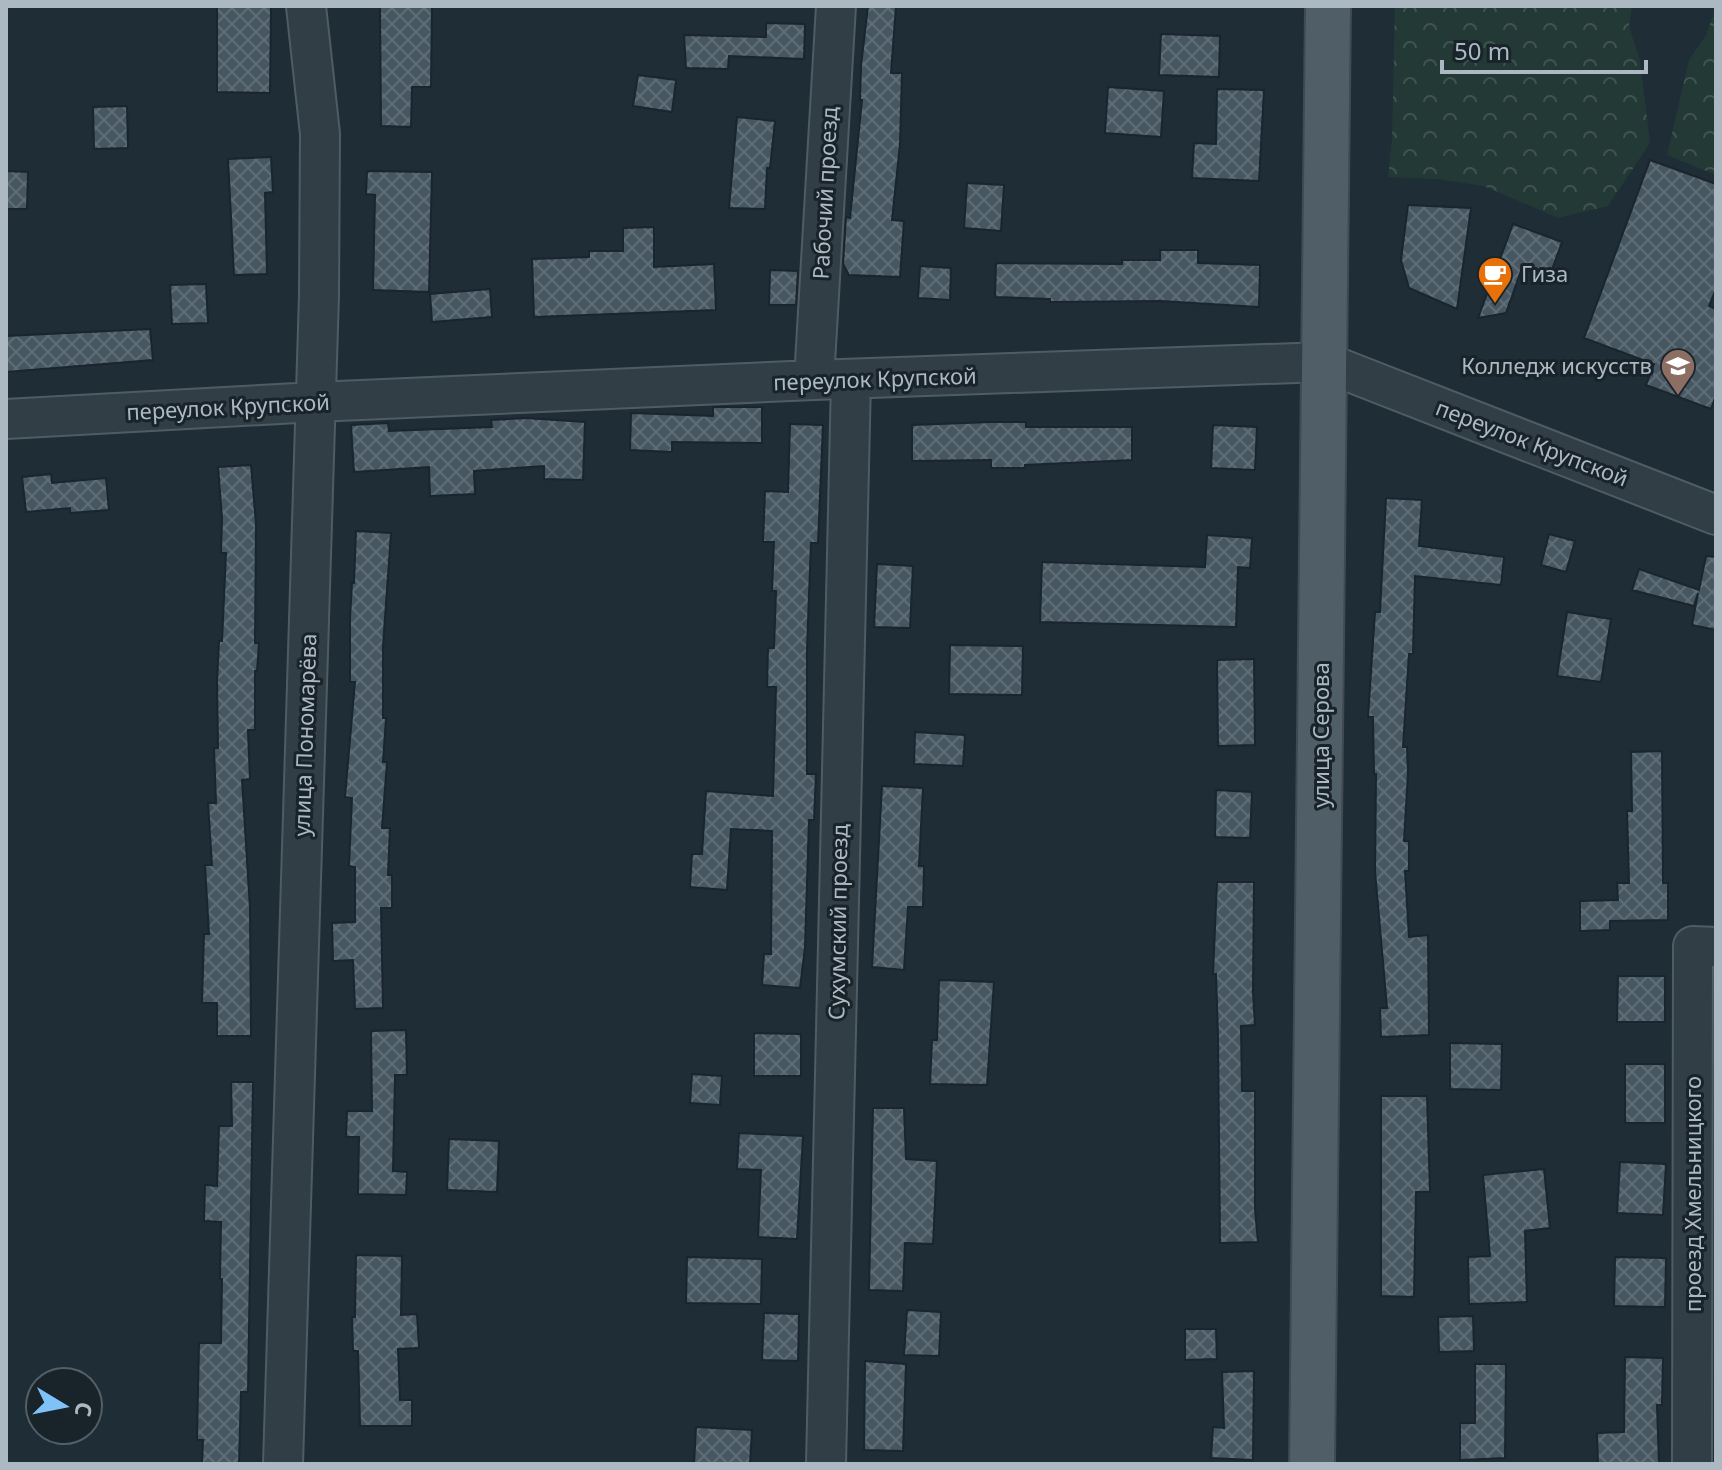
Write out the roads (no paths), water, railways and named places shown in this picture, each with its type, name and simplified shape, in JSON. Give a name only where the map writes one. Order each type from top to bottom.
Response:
[{"type":"main road","name":"улица Серова","points":[[1312,1464],[1328,6]]},
{"type":"street","name":"улица Пономарёва","points":[[283,1464],[315,402],[320,134],[306,6]]},
{"type":"street","name":"Рабочий проезд","points":[[832,380],[836,6]]},
{"type":"street","name":"переулок Крупской","points":[[6,419],[315,402],[1324,362],[1716,515]]},
{"type":"street","name":"Сухумский проезд","points":[[826,1464],[832,380]]},
{"type":"street","name":"проезд Хмельницкого","points":[[1692,1464],[1693,946],[1716,947]]},
{"type":"place","name":"Гиза","points":[[1495,305]]},
{"type":"place","name":"Колледж искусств","points":[[1678,397]]}]
